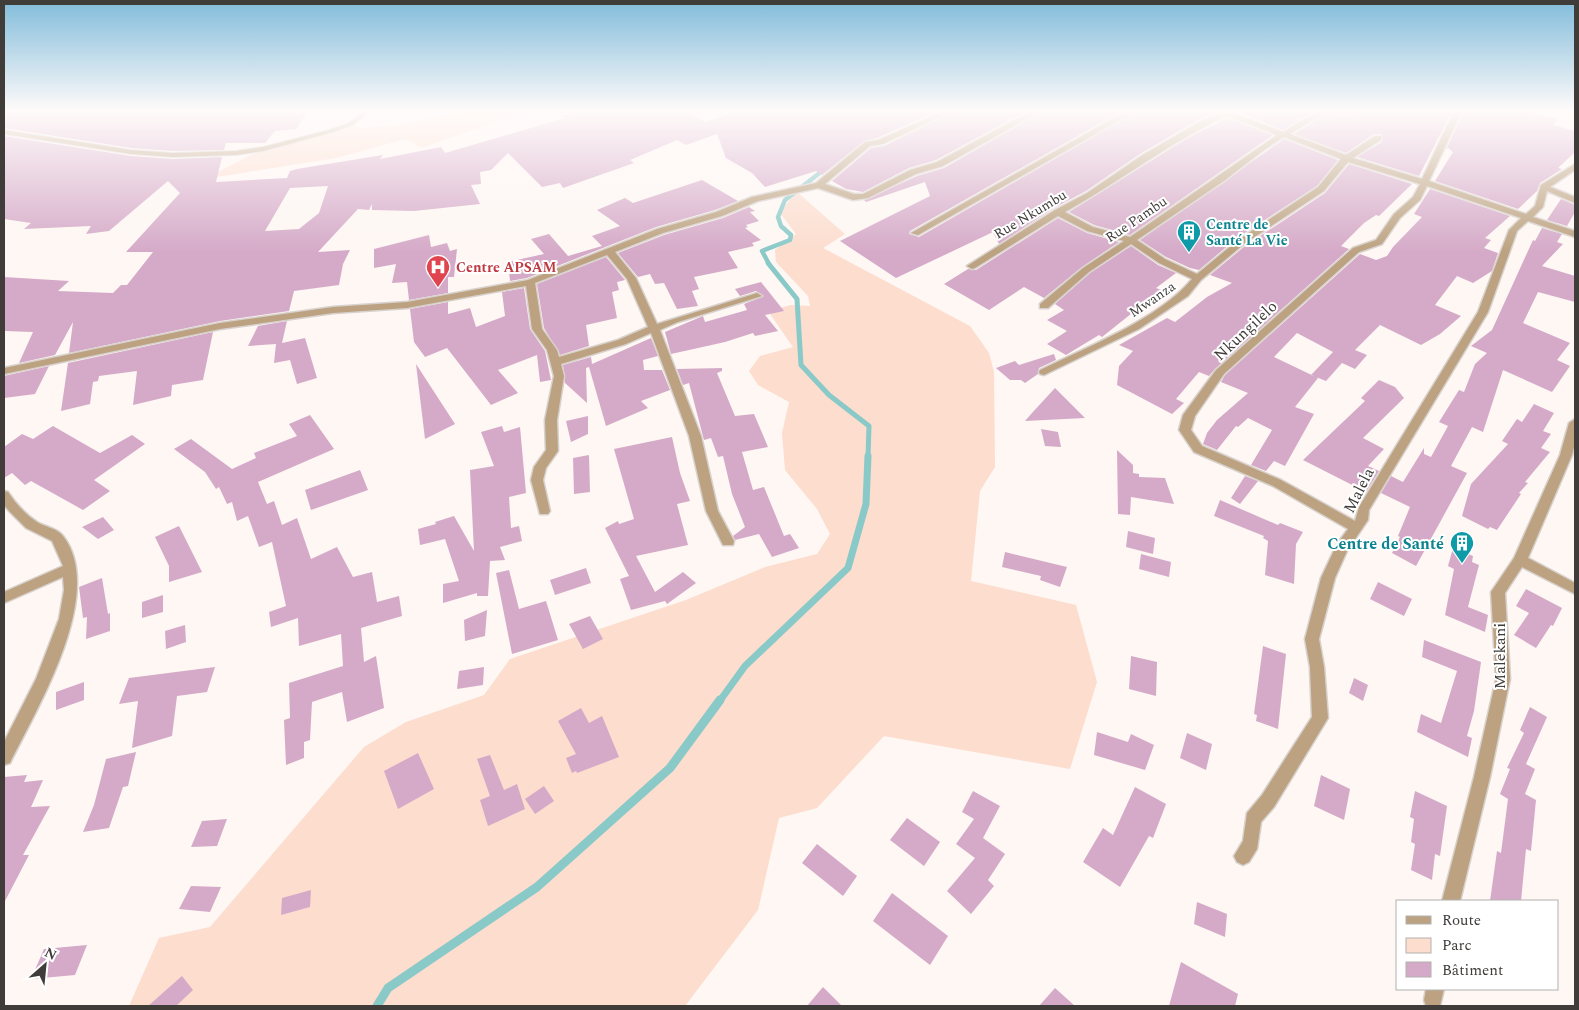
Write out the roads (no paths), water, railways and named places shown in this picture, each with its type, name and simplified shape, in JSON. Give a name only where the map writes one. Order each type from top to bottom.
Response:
[{"type":"street","points":[[4,371],[220,326],[333,310],[407,305],[530,282],[660,231],[719,214],[756,198],[819,185],[851,158]]},
{"type":"street","points":[[819,185],[861,198],[913,172],[940,164],[951,158]]},
{"type":"street","points":[[915,233],[1048,158]]},
{"type":"street","name":"Rue Nkumbu","points":[[972,266],[1058,212],[1090,195],[1144,158]]},
{"type":"street","name":"Rue Pambu","points":[[1044,306],[1086,270],[1221,179],[1248,158]]},
{"type":"street","name":"Nkungilelo","points":[[1357,528],[1278,483],[1198,449],[1185,430],[1189,415],[1220,372],[1356,250],[1379,242],[1397,216],[1417,198],[1435,158]]},
{"type":"street","points":[[1349,159],[1529,217],[1575,234]]},
{"type":"street","name":"Mwanza","points":[[1044,372],[1135,327],[1185,294],[1198,278],[1241,242],[1321,190],[1342,162],[1349,159]]},
{"type":"street","points":[[1544,188],[1575,166]]},
{"type":"street","points":[[1544,188],[1575,200]]},
{"type":"street","name":"Malela","points":[[1243,856],[1251,842],[1253,819],[1268,801],[1320,718],[1317,667],[1312,639],[1328,578],[1342,548],[1357,528],[1363,510],[1376,486],[1444,380],[1459,350],[1484,312],[1513,230],[1539,206],[1544,188]]},
{"type":"street","points":[[1058,212],[1090,229],[1132,240],[1162,260],[1198,278]]},
{"type":"street","points":[[610,252],[631,278],[659,339],[672,378],[687,410],[712,511],[728,541]]},
{"type":"street","points":[[530,282],[537,329],[552,350],[559,376],[551,420],[552,452],[542,462],[535,480],[544,511]]},
{"type":"street","points":[[556,362],[622,342],[674,320],[757,296]]},
{"type":"street","name":"Malekani","points":[[1451,900],[1500,694],[1502,679],[1498,592],[1520,560],[1566,455],[1575,423]]},
{"type":"street","points":[[4,496],[21,517],[58,539],[67,554],[69,569],[69,614],[62,638],[4,758]]},
{"type":"street","points":[[1520,560],[1575,589]]},
{"type":"street","points":[[4,598],[69,569]]},
{"type":"waterway","points":[[769,264],[762,251],[790,240],[791,235],[781,226],[778,217],[785,200],[826,168]]},
{"type":"waterway","points":[[768,263],[797,299],[801,365],[829,395],[869,426],[868,457]]},
{"type":"waterway","points":[[719,702],[745,666],[848,568],[866,504],[868,456]]},
{"type":"waterway","points":[[377,1006],[388,988],[537,887],[670,768],[720,700]]},
{"type":"place","name":"Centre de Santé La Vie","points":[[1189,253]]},
{"type":"place","name":"Centre APSAM","points":[[438,288]]},
{"type":"place","name":"Centre de Santé","points":[[1462,564]]}]
